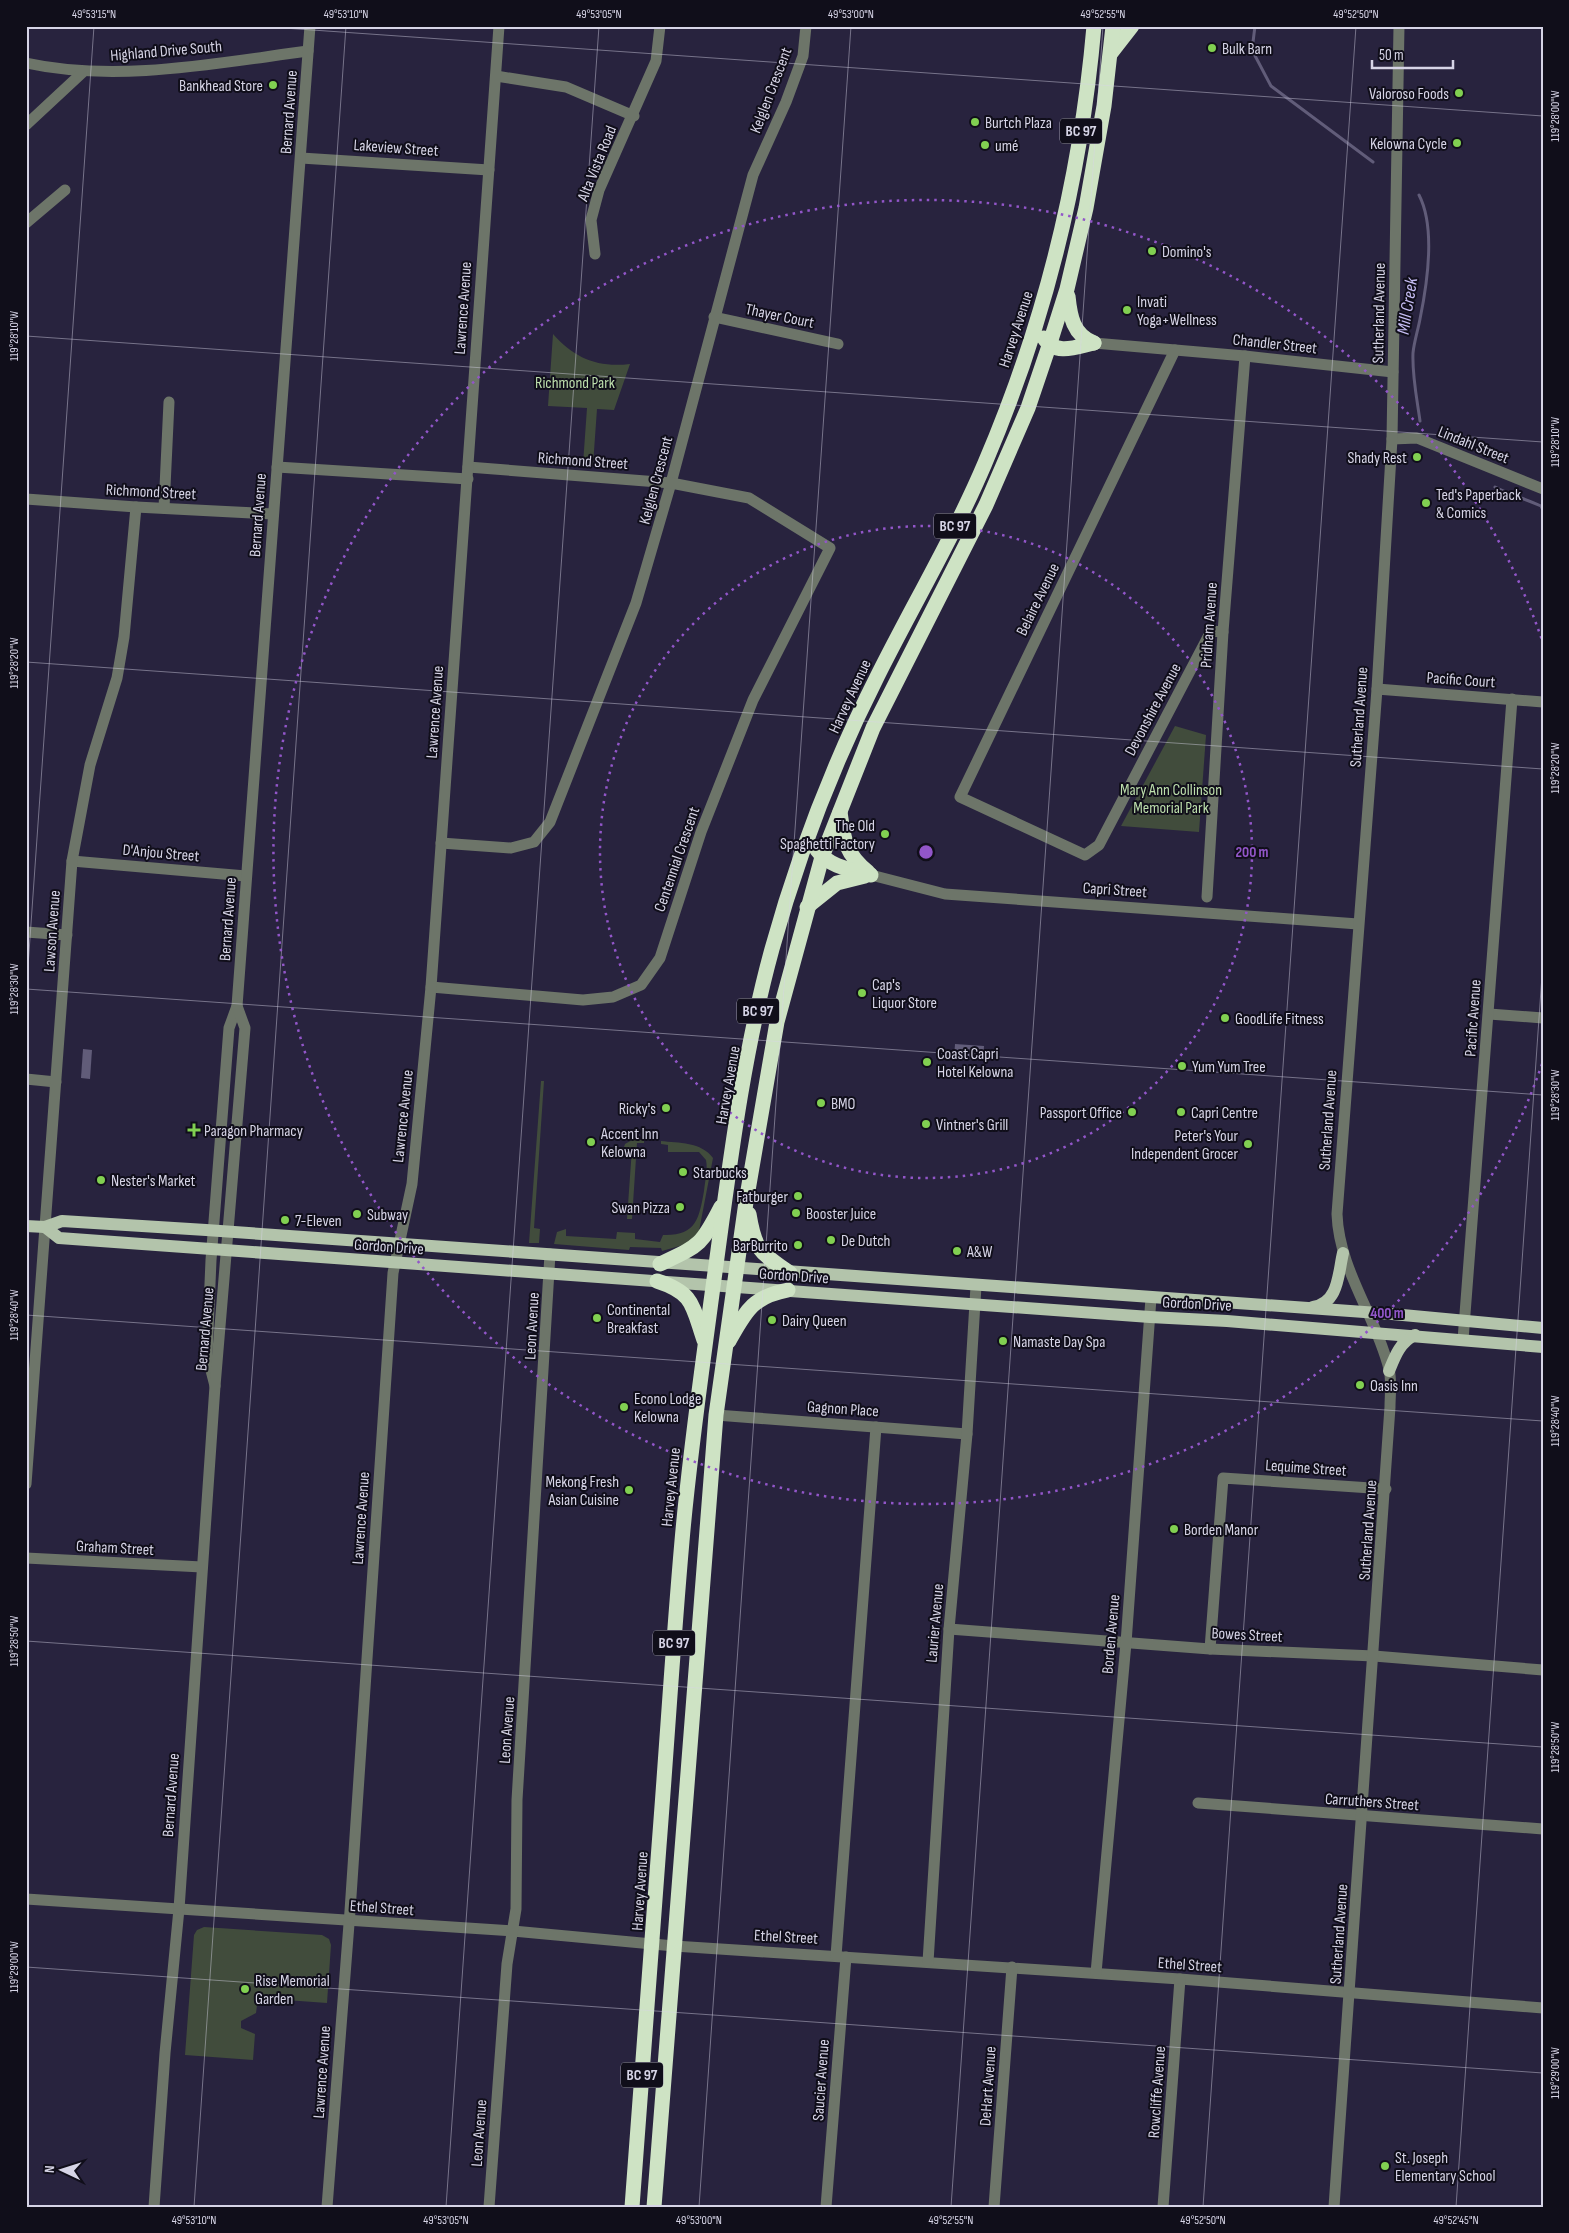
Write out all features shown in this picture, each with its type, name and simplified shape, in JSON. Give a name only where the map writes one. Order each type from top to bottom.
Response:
[{"type":"highway","points":[[1086,26],[1092,52]]},
{"type":"highway","name":"Harvey Avenue","points":[[632,2207],[682,1541],[705,1343],[742,1089],[770,957],[788,891],[811,830],[862,708],[951,534],[983,466],[1008,406],[1036,321],[1067,209],[1086,105],[1094,26]]},
{"type":"highway","name":"BC 97","points":[[654,2207],[716,1414],[746,1202],[777,1022],[807,907],[822,858],[840,810],[873,728],[990,496],[1028,408],[1049,346],[1067,289],[1086,208],[1104,106],[1113,26]]},
{"type":"highway","points":[[1110,53],[1132,26]]},
{"type":"highway","points":[[1067,289],[1074,325],[1086,340],[1094,343]]},
{"type":"highway","points":[[1036,321],[1049,346],[1056,349],[1070,349],[1094,343]]},
{"type":"highway","points":[[840,810],[844,842],[851,857],[871,875]]},
{"type":"highway","points":[[811,830],[814,847],[822,858],[842,867],[871,875]]},
{"type":"highway","points":[[807,907],[837,883],[851,878],[871,875]]},
{"type":"highway","points":[[660,1264],[695,1248],[706,1235],[726,1196]]},
{"type":"highway","points":[[746,1202],[753,1240],[760,1251],[790,1273]]},
{"type":"highway","points":[[657,1281],[678,1288],[688,1299],[705,1343]]},
{"type":"highway","points":[[725,1347],[745,1314],[755,1303],[768,1294],[788,1290]]},
{"type":"main road","name":"Gordon Drive","points":[[26,1226],[45,1228],[62,1221],[229,1232],[550,1254],[716,1268],[1303,1308],[1543,1328]]},
{"type":"main road","name":"Gordon Drive","points":[[45,1228],[59,1238],[1150,1317],[1227,1320],[1543,1347]]},
{"type":"main road","points":[[1303,1308],[1322,1305],[1334,1294],[1343,1253]]},
{"type":"main road","points":[[1389,1371],[1399,1349],[1408,1338],[1415,1335]]},
{"type":"street","name":"Bernard Avenue","points":[[215,1386],[207,1355],[212,1231],[229,1028],[237,1006],[310,26]]},
{"type":"street","name":"Lawrence Avenue","points":[[327,2207],[395,1263],[412,1184],[431,987],[499,26]]},
{"type":"street","name":"Alta Vista Road","points":[[595,254],[591,220],[599,190],[634,116],[656,61],[660,26]]},
{"type":"street","name":"Kelglen Crescent","points":[[441,843],[511,848],[534,842],[550,822],[636,603],[672,483],[714,317],[753,175],[786,102],[802,56],[806,26]]},
{"type":"street","name":"Sutherland Avenue","points":[[1334,2207],[1386,1489],[1390,1407],[1389,1371],[1376,1332],[1366,1313],[1343,1253],[1338,1229],[1337,1206],[1376,689],[1392,439],[1398,26]]},
{"type":"street","name":"Highland Drive South","points":[[26,63],[83,72],[133,71],[308,51]]},
{"type":"street","points":[[26,125],[83,72]]},
{"type":"street","name":"Alta Vista Road","points":[[496,76],[566,87],[634,116]]},
{"type":"street","name":"Lakeview Street","points":[[301,158],[489,170]]},
{"type":"street","points":[[26,224],[65,190]]},
{"type":"street","name":"Thayer Court","points":[[714,317],[838,344]]},
{"type":"street","name":"Chandler Street","points":[[1094,343],[1245,356],[1393,372]]},
{"type":"street","name":"Belaire Avenue","points":[[1024,829],[960,797],[1175,350]]},
{"type":"street","name":"Pridham Avenue","points":[[1207,897],[1223,632],[1245,356]]},
{"type":"street","points":[[164,508],[170,402]]},
{"type":"street","name":"Lindahl Street","points":[[1392,439],[1417,438],[1543,489]]},
{"type":"street","name":"Richmond Street","points":[[277,467],[468,473],[672,483],[749,498],[830,548]]},
{"type":"street","name":"Richmond Street","points":[[26,499],[273,514]]},
{"type":"street","name":"Lawson Avenue","points":[[26,1484],[72,861],[90,765],[117,678],[124,637],[136,507]]},
{"type":"street","name":"Centennial Crescent","points":[[431,987],[583,1000],[613,996],[641,985],[660,958],[701,832],[753,700],[830,548]]},
{"type":"street","name":"Devonshire Avenue","points":[[1024,829],[1085,855],[1099,845],[1211,631],[1223,632]]},
{"type":"street","name":"Pacific Court","points":[[1376,689],[1543,702]]},
{"type":"street","name":"Pacific Avenue","points":[[1463,1340],[1512,699]]},
{"type":"street","name":"D'Anjou Street","points":[[72,861],[246,876]]},
{"type":"street","name":"Capri Street","points":[[871,875],[945,894],[1358,924]]},
{"type":"street","points":[[26,932],[67,935]]},
{"type":"street","name":"Bernard Avenue","points":[[154,2207],[165,2052],[179,1909],[215,1386],[245,1028],[237,1006]]},
{"type":"street","points":[[1489,1014],[1543,1018]]},
{"type":"street","points":[[26,1080],[56,1082]]},
{"type":"street","name":"Leon Avenue","points":[[489,2207],[507,1964],[516,1909],[517,1800],[550,1254]]},
{"type":"street","name":"Laurier Avenue","points":[[928,1962],[949,1629],[967,1434],[976,1286]]},
{"type":"street","name":"Borden Avenue","points":[[1096,1973],[1126,1643],[1151,1298]]},
{"type":"street","name":"Gagnon Place","points":[[716,1414],[967,1434]]},
{"type":"street","name":"Saucier Avenue","points":[[826,2207],[876,1427]]},
{"type":"street","name":"Lequime Street","points":[[1210,1649],[1223,1478],[1386,1489]]},
{"type":"street","name":"Graham Street","points":[[26,1558],[202,1567]]},
{"type":"street","name":"Bowes Street","points":[[949,1629],[1210,1649],[1374,1656],[1543,1670]]},
{"type":"street","name":"Carruthers Street","points":[[1198,1804],[1362,1817],[1543,1828]]},
{"type":"street","name":"Ethel Street","points":[[26,1899],[513,1931],[674,1946],[1012,1967],[1543,2008]]},
{"type":"street","name":"DeHart Avenue","points":[[994,2207],[1012,1967]]},
{"type":"street","name":"Rowcliffe Avenue","points":[[1163,2207],[1180,1979]]},
{"type":"green space","name":"Richmond Park","points":[[553,334],[578,355],[597,363],[630,364],[614,410],[597,409],[593,465],[583,464],[587,408],[548,406]]},
{"type":"green space","name":"Mary Ann Collinson Memorial Park","points":[[1175,726],[1206,735],[1199,832],[1121,826]]},
{"type":"green space","points":[[541,1081],[544,1081],[534,1228],[540,1229],[539,1243],[529,1243]]},
{"type":"green space","points":[[632,1140],[644,1140],[644,1143],[637,1143],[632,1219],[627,1219],[632,1148],[624,1147],[625,1144]]},
{"type":"green space","points":[[661,1141],[696,1146],[703,1149],[713,1158],[699,1231],[690,1243],[662,1251],[661,1248],[630,1247],[629,1250],[554,1244],[557,1232],[566,1229],[566,1236],[616,1239],[617,1232],[635,1233],[635,1239],[660,1242],[663,1235],[674,1235],[689,1229],[694,1224],[700,1210],[707,1168],[706,1160],[699,1152],[668,1152],[668,1145],[661,1144]]},
{"type":"green space","points":[[204,1927],[322,1935],[329,1939],[331,1945],[327,2003],[258,1998],[256,2013],[241,2021],[241,2028],[255,2034],[253,2060],[185,2055],[194,1935],[197,1930]]},
{"type":"shaded area","points":[[955,1044],[984,1046],[983,1060],[954,1058]]},
{"type":"shaded area","points":[[83,1049],[92,1050],[90,1079],[81,1078]]},
{"type":"waterway","name":"Mill Creek","points":[[1255,26],[1252,50],[1271,86],[1373,162]]},
{"type":"waterway","name":"Mill Creek","points":[[1419,195],[1424,208],[1429,240],[1423,305],[1413,353],[1414,379],[1420,421]]},
{"type":"waterway","name":"Mill Creek","points":[[1495,487],[1541,506],[1543,510]]},
{"type":"place","name":"Bulk Barn","points":[[1212,48]]},
{"type":"place","name":"Bankhead Store","points":[[273,85]]},
{"type":"place","name":"Valoroso Foods","points":[[1459,93]]},
{"type":"place","name":"Burtch Plaza","points":[[975,122]]},
{"type":"place","name":"Kelowna Cycle","points":[[1457,143]]},
{"type":"place","name":"umé","points":[[985,145]]},
{"type":"place","name":"Domino's","points":[[1152,251]]},
{"type":"place","name":"Invati Yoga+Wellness","points":[[1127,310]]},
{"type":"place","name":"Shady Rest","points":[[1417,457]]},
{"type":"place","name":"Ted's Paperback & Comics","points":[[1426,503]]},
{"type":"place","name":"The Old Spaghetti Factory","points":[[885,834]]},
{"type":"place","name":"Cap's Liquor Store","points":[[862,993]]},
{"type":"place","name":"GoodLife Fitness","points":[[1225,1018]]},
{"type":"place","name":"Coast Capri Hotel Kelowna","points":[[927,1062]]},
{"type":"place","name":"Yum Yum Tree","points":[[1182,1066]]},
{"type":"place","name":"BMO","points":[[821,1103]]},
{"type":"place","name":"Ricky's","points":[[666,1108]]},
{"type":"place","name":"Passport Office","points":[[1132,1112]]},
{"type":"place","name":"Capri Centre","points":[[1181,1112]]},
{"type":"place","name":"Vintner's Grill","points":[[926,1124]]},
{"type":"place","name":"Paragon Pharmacy","points":[[194,1130]]},
{"type":"place","name":"Accent Inn Kelowna","points":[[591,1142]]},
{"type":"place","name":"Peter's Your Independent Grocer","points":[[1248,1144]]},
{"type":"place","name":"Starbucks","points":[[683,1172]]},
{"type":"place","name":"Nester's Market","points":[[101,1180]]},
{"type":"place","name":"Fatburger","points":[[798,1196]]},
{"type":"place","name":"Swan Pizza","points":[[680,1207]]},
{"type":"place","name":"Booster Juice","points":[[796,1213]]},
{"type":"place","name":"Subway","points":[[357,1214]]},
{"type":"place","name":"7-Eleven","points":[[285,1220]]},
{"type":"place","name":"De Dutch","points":[[831,1240]]},
{"type":"place","name":"BarBurrito","points":[[798,1245]]},
{"type":"place","name":"A&W","points":[[957,1251]]},
{"type":"place","name":"Continental Breakfast","points":[[597,1318]]},
{"type":"place","name":"Dairy Queen","points":[[772,1320]]},
{"type":"place","name":"Namaste Day Spa","points":[[1003,1341]]},
{"type":"place","name":"Oasis Inn","points":[[1360,1385]]},
{"type":"place","name":"Econo Lodge Kelowna","points":[[624,1407]]},
{"type":"place","name":"Mekong Fresh Asian Cuisine","points":[[629,1490]]},
{"type":"place","name":"Borden Manor","points":[[1174,1529]]},
{"type":"place","name":"Rise Memorial Garden","points":[[245,1989]]},
{"type":"place","name":"St. Joseph Elementary School","points":[[1385,2166]]}]
